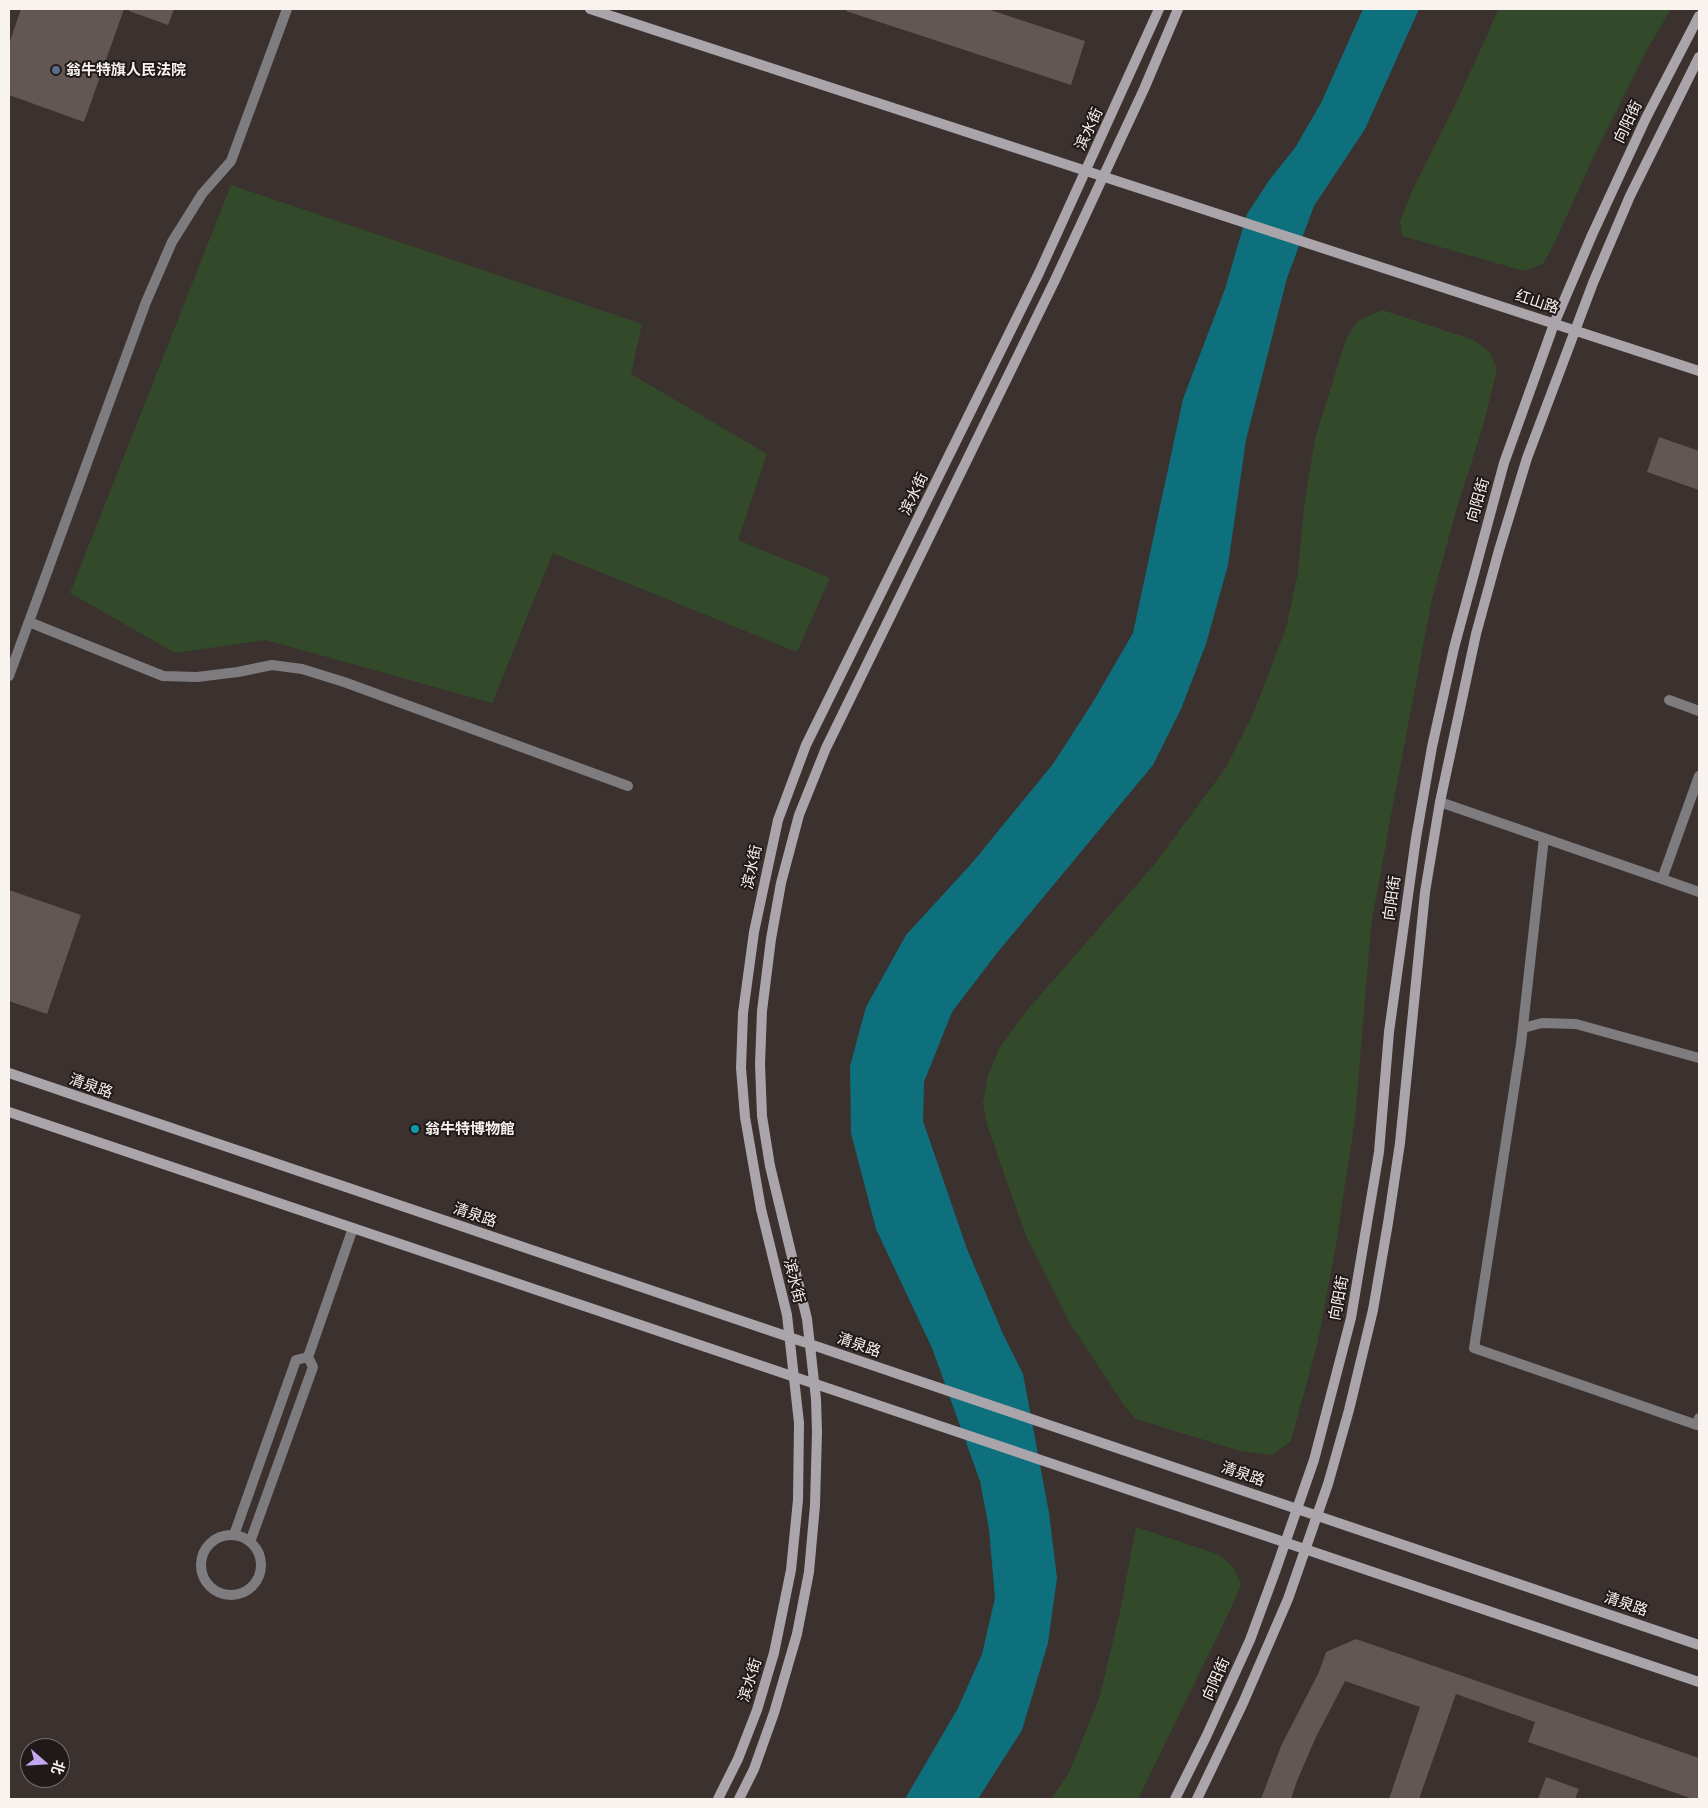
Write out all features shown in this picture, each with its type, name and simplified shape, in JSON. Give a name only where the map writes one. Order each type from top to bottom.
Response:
[{"type":"street","name":"红山路","points":[[590,9],[1699,372]]},
{"type":"street","name":"滨水街","points":[[718,1799],[738,1759],[757,1710],[774,1653],[791,1570],[798,1500],[799,1423],[790,1337],[787,1315],[761,1209],[745,1117],[741,1068],[743,1012],[754,932],[778,820],[806,745],[1035,282],[1159,9]]},
{"type":"street","name":"滨水街","points":[[738,1799],[754,1769],[774,1714],[797,1634],[809,1572],[815,1505],[817,1432],[807,1319],[770,1166],[762,1116],[760,1064],[762,1011],[771,939],[781,883],[799,815],[826,748],[1046,297],[1144,89],[1178,9]]},
{"type":"street","name":"向阳街","points":[[1175,1799],[1206,1738],[1250,1640],[1314,1460],[1352,1318],[1379,1152],[1389,1032],[1416,838],[1432,747],[1477,557],[1504,463],[1554,324],[1592,235],[1638,136],[1699,16]]},
{"type":"street","points":[[1197,1799],[1244,1703],[1288,1599],[1328,1484],[1350,1410],[1373,1310],[1400,1143],[1425,892],[1440,802],[1474,643],[1499,550],[1526,458],[1574,330],[1630,196],[1699,57]]},
{"type":"street","name":"清泉路","points":[[9,1073],[1699,1645]]},
{"type":"street","points":[[9,1112],[1699,1682]]},
{"type":"lane","points":[[9,676],[146,302],[172,242],[202,194],[231,161],[287,9]]},
{"type":"lane","points":[[29,622],[163,676],[197,677],[238,672],[272,665],[302,669],[344,682],[628,786]]},
{"type":"lane","points":[[1669,700],[1699,711]]},
{"type":"lane","points":[[1662,879],[1699,776]]},
{"type":"lane","points":[[1440,802],[1699,892]]},
{"type":"lane","points":[[1544,838],[1523,1028],[1474,1348],[1697,1425],[1699,1418]]},
{"type":"lane","points":[[1523,1028],[1542,1023],[1576,1024],[1699,1058]]},
{"type":"lane","points":[[250,1542],[313,1367],[308,1357],[353,1228]]},
{"type":"lane","points":[[234,1535],[296,1360],[308,1357]]},
{"type":"lane","points":[[234,1535],[250,1542],[260,1556],[260,1572],[257,1580],[246,1592],[238,1595],[221,1594],[213,1590],[203,1576],[202,1559],[210,1544],[217,1539],[234,1535]]},
{"type":"green space","points":[[1498,9],[1671,9],[1648,48],[1543,264],[1524,271],[1402,236],[1400,221],[1411,193],[1456,103]]},
{"type":"green space","points":[[231,185],[642,324],[631,374],[767,454],[738,540],[830,578],[797,652],[553,553],[492,703],[266,640],[175,653],[70,593]]},
{"type":"green space","points":[[1382,310],[1474,340],[1489,351],[1497,369],[1484,423],[1458,504],[1432,599],[1394,799],[1371,926],[1355,1119],[1336,1245],[1318,1341],[1291,1441],[1272,1455],[1240,1451],[1136,1419],[1125,1407],[1068,1320],[1026,1236],[987,1125],[983,1103],[988,1075],[1000,1047],[1023,1015],[1153,866],[1225,769],[1254,712],[1286,628],[1298,573],[1304,506],[1315,439],[1346,339],[1358,321]]},
{"type":"green space","points":[[1136,1527],[1220,1555],[1233,1567],[1241,1584],[1138,1799],[1051,1799],[1068,1775],[1100,1696],[1121,1607]]},
{"type":"water","points":[[1363,9],[1419,9],[1365,129],[1314,206],[1287,278],[1246,440],[1228,565],[1206,644],[1181,709],[1153,765],[997,953],[952,1012],[924,1082],[923,1121],[967,1249],[1003,1334],[1023,1374],[1049,1513],[1057,1578],[1048,1643],[1022,1730],[978,1799],[905,1799],[958,1708],[982,1654],[995,1598],[989,1529],[980,1481],[932,1348],[876,1229],[851,1133],[850,1066],[866,1007],[906,935],[972,863],[1053,764],[1093,702],[1133,633],[1183,399],[1225,289],[1247,214],[1270,179],[1295,148],[1321,103]]},
{"type":"building","name":"翁牛特旗人民法院","points":[[21,9],[124,9],[84,122],[9,95],[9,44]]},
{"type":"building","points":[[129,9],[174,9],[168,25],[129,11]]},
{"type":"building","points":[[847,9],[987,9],[1085,41],[1071,85],[846,11]]},
{"type":"building","points":[[1659,437],[1699,451],[1699,490],[1647,472]]},
{"type":"building","points":[[9,890],[81,915],[47,1014],[9,1001]]},
{"type":"building","points":[[1356,1639],[1699,1758],[1699,1799],[1693,1799],[1528,1742],[1535,1722],[1456,1694],[1419,1799],[1389,1799],[1420,1707],[1345,1681],[1315,1739],[1291,1799],[1261,1799],[1281,1746],[1319,1672],[1326,1652]]},
{"type":"building","points":[[1546,1777],[1579,1789],[1575,1799],[1538,1799]]},
{"type":"place","name":"翁牛特旗人民法院","points":[[56,70]]},
{"type":"place","name":"翁牛特博物館","points":[[415,1129]]}]
